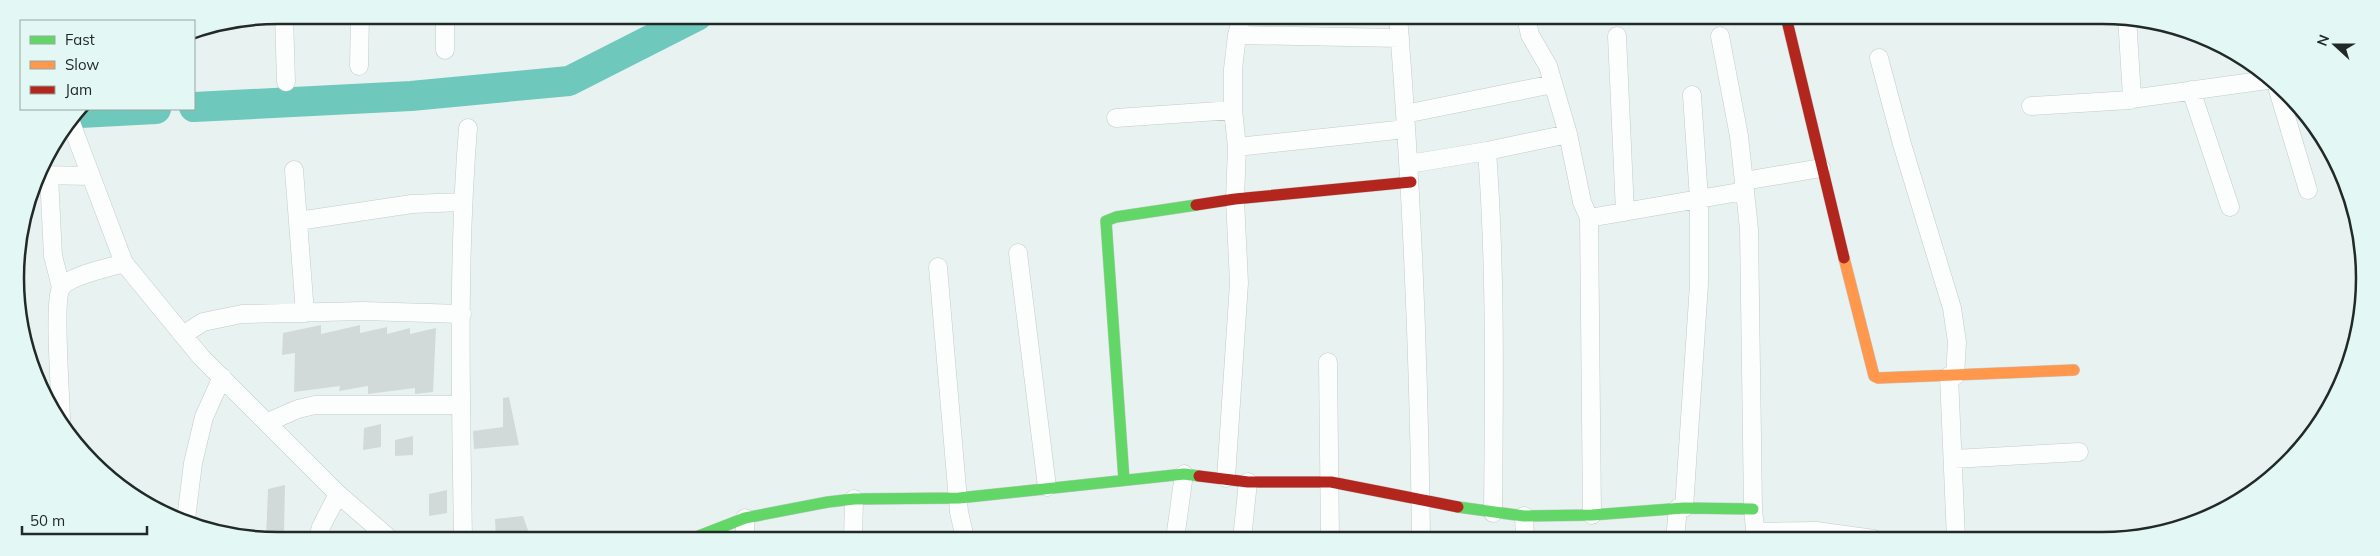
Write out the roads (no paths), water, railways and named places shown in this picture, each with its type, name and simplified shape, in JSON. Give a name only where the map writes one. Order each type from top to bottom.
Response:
[{"type":"street","points":[[284,24],[286,82]]},
{"type":"street","points":[[359,66],[360,24]]},
{"type":"street","points":[[445,24],[445,50]]},
{"type":"street","points":[[1226,478],[1239,283],[1235,199],[1237,147],[1233,110],[1233,69],[1240,24]]},
{"type":"street","points":[[1399,24],[1410,182],[1420,532]]},
{"type":"street","points":[[1528,24],[1530,35],[1548,66],[1568,134],[1582,202],[1589,218],[1592,515]]},
{"type":"street","points":[[1788,25],[1821,168],[1872,372],[1878,378],[2074,370]]},
{"type":"street","points":[[2130,25],[2131,99]]},
{"type":"street","points":[[1237,35],[1400,38]]},
{"type":"street","points":[[1617,36],[1626,212]]},
{"type":"street","points":[[1720,36],[1739,136],[1749,229],[1753,509],[1756,532]]},
{"type":"street","points":[[1879,58],[1902,144],[1952,308],[1957,342],[1952,376],[1956,532]]},
{"type":"street","points":[[2031,106],[2118,102],[2262,81]]},
{"type":"street","points":[[1237,147],[1406,121],[1553,84]]},
{"type":"street","points":[[2191,90],[2230,207]]},
{"type":"street","points":[[1676,532],[1681,508],[1696,340],[1700,200],[1692,95]]},
{"type":"street","points":[[2280,96],[2308,190]]},
{"type":"street","points":[[1116,118],[1233,110]]},
{"type":"street","points":[[73,128],[124,263],[183,335],[222,378],[338,494],[382,532]]},
{"type":"street","points":[[463,532],[461,405],[462,202],[468,128]]},
{"type":"street","points":[[1409,164],[1487,152],[1568,134]]},
{"type":"street","points":[[1487,152],[1492,214],[1494,322],[1493,513]]},
{"type":"street","points":[[1589,218],[1700,200],[1744,186],[1821,168]]},
{"type":"street","points":[[294,170],[305,313]]},
{"type":"street","points":[[45,176],[91,176]]},
{"type":"street","points":[[44,178],[53,256],[61,287],[58,298],[61,409]]},
{"type":"street","points":[[1124,480],[1106,221],[1116,216],[1235,199],[1410,182]]},
{"type":"street","points":[[298,221],[412,204],[462,202]]},
{"type":"street","points":[[1018,253],[1047,487]]},
{"type":"street","points":[[61,287],[76,277],[124,263]]},
{"type":"street","points":[[938,267],[959,512],[963,532]]},
{"type":"street","points":[[183,335],[203,322],[242,314],[363,311],[462,314]]},
{"type":"street","points":[[1328,362],[1331,482],[1330,532]]},
{"type":"street","points":[[186,515],[193,463],[204,417],[222,378]]},
{"type":"street","points":[[268,422],[298,409],[315,405],[461,405]]},
{"type":"street","points":[[1954,459],[2079,452]]},
{"type":"street","points":[[709,532],[745,518],[854,499],[959,498],[1047,487],[1184,474],[1248,482],[1331,482],[1420,501],[1524,516],[1592,515],[1681,508],[1753,509]]},
{"type":"street","points":[[1176,532],[1184,474]]},
{"type":"street","points":[[1243,532],[1248,482]]},
{"type":"street","points":[[320,532],[338,494]]},
{"type":"street","points":[[853,532],[854,499]]},
{"type":"street","points":[[1524,516],[1524,532]]},
{"type":"street","points":[[745,518],[745,532]]},
{"type":"street","points":[[1801,532],[1823,532]]},
{"type":"waterway","points":[[195,107],[411,96],[569,81],[681,24]]},
{"type":"waterway","points":[[85,113],[137,110]]}]
